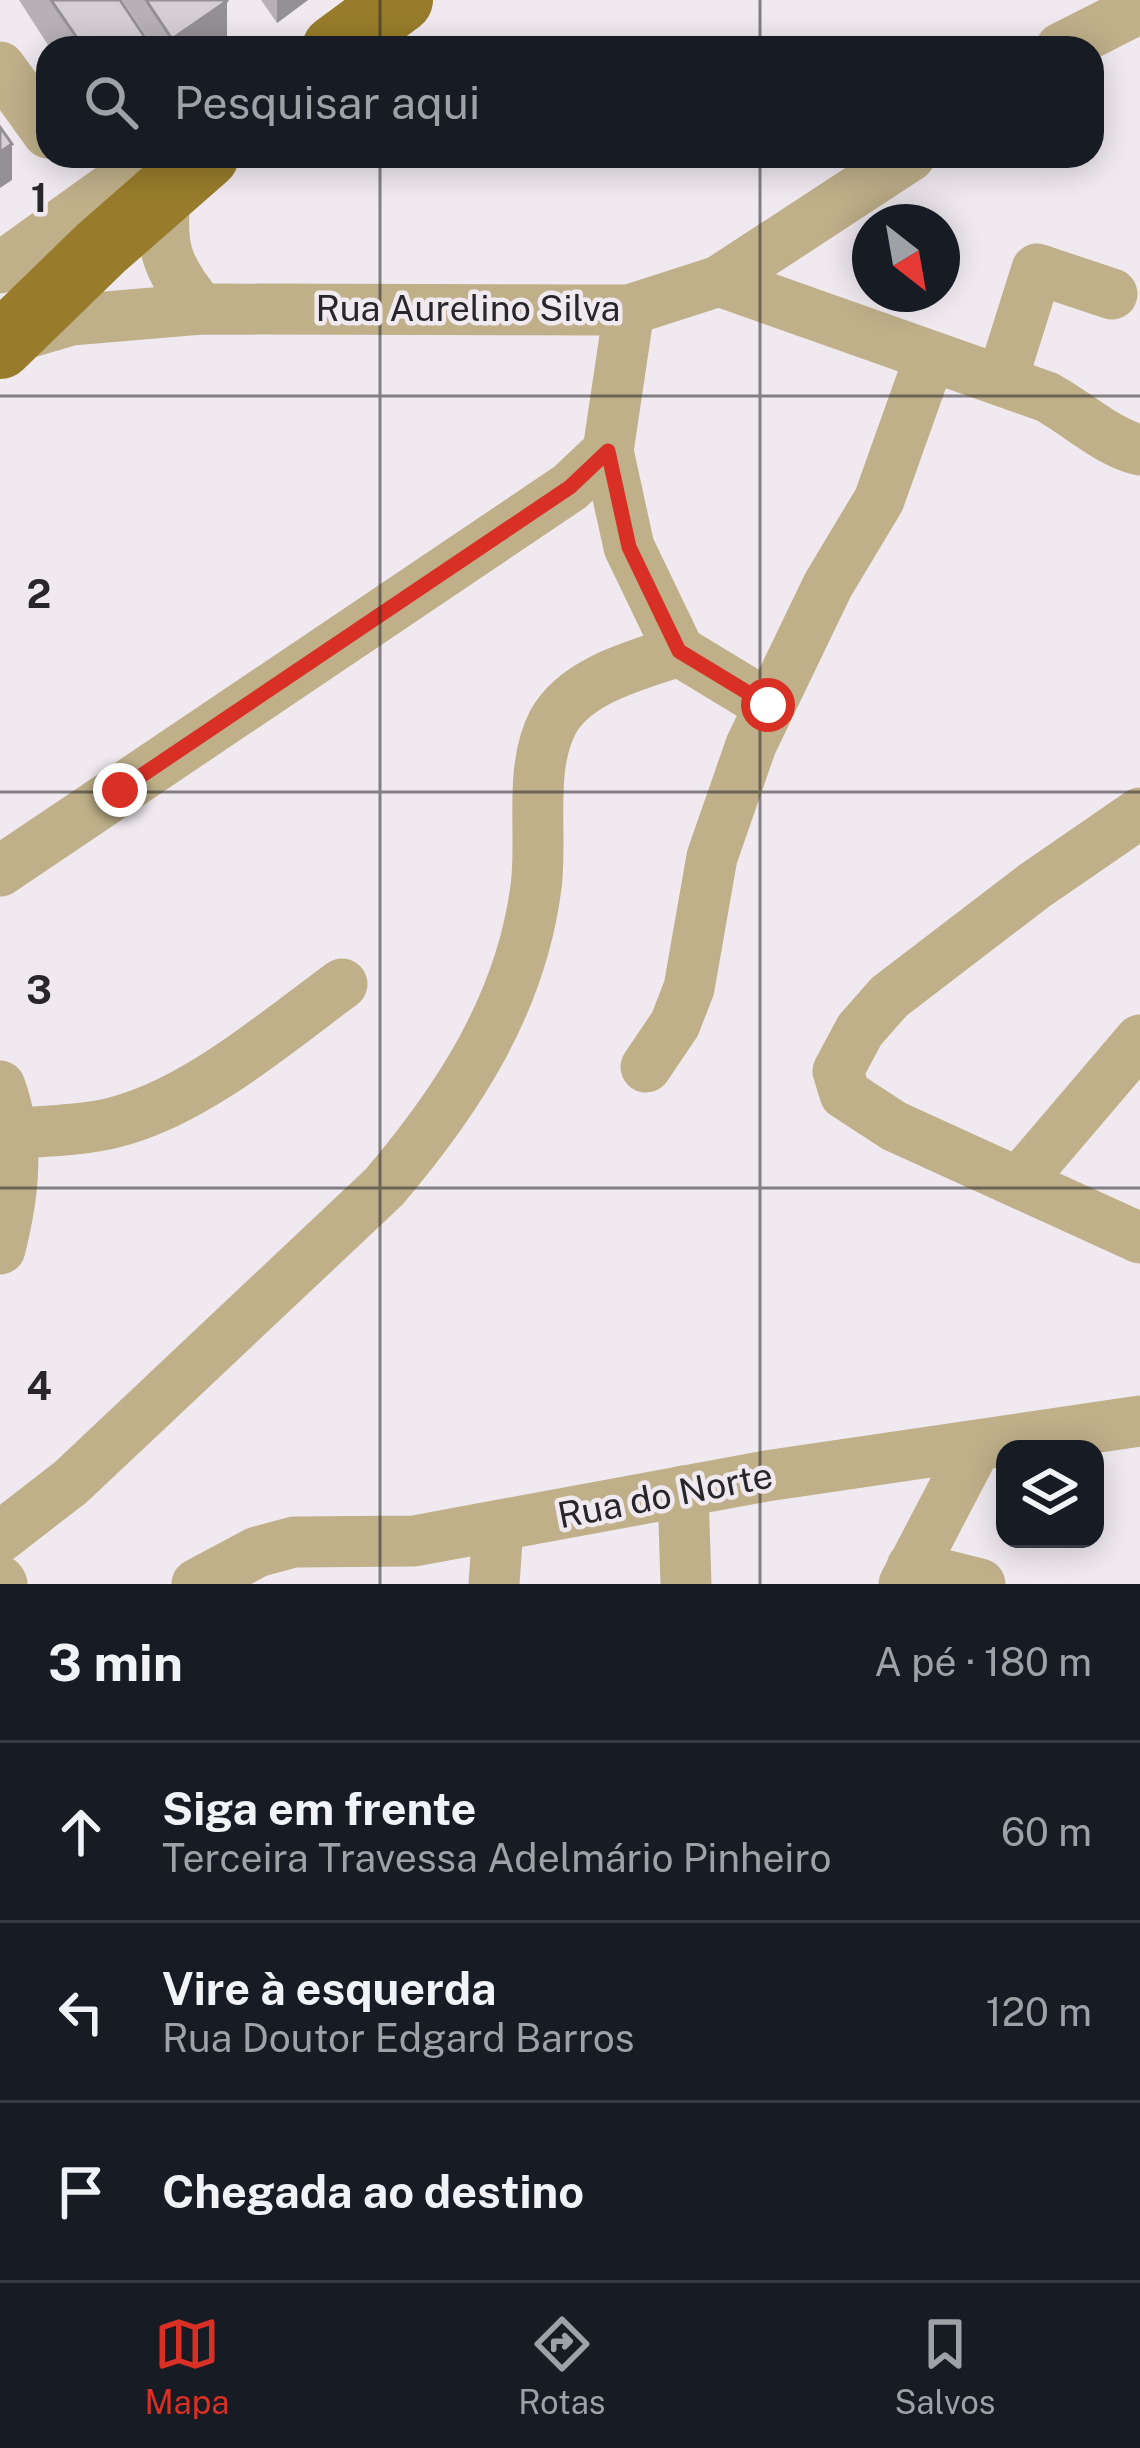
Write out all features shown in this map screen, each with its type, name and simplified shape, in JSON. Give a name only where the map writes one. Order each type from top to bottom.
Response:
[{"type":"main road","points":[[351,36],[400,0]]},
{"type":"main road","points":[[2,343],[176,168]]},
{"type":"street","points":[[1085,36],[1140,8]]},
{"type":"street","points":[[0,67],[36,117]]},
{"type":"street","points":[[0,268],[176,168]]},
{"type":"street","points":[[176,168],[163,239],[167,260],[180,284],[201,309]]},
{"type":"street","name":"Rua Aurelino Silva","points":[[2,343],[70,320],[201,309],[629,310],[719,281],[892,168]]},
{"type":"street","points":[[1002,380],[1037,269],[1112,294]]},
{"type":"street","points":[[719,281],[1065,406],[1134,457]]},
{"type":"street","points":[[629,310],[608,451],[629,547],[679,651],[768,705]]},
{"type":"street","points":[[646,1066],[675,1024],[689,988],[712,857],[768,705],[828,585],[878,500],[930,357]]},
{"type":"street","points":[[0,871],[570,487],[608,451]]},
{"type":"street","points":[[0,1537],[71,1483],[384,1187],[427,1136],[473,1067],[523,957],[536,885],[541,772],[554,720],[596,683],[679,651]]},
{"type":"street","points":[[1140,813],[1034,886],[889,998],[860,1030],[838,1071],[839,1084],[855,1103],[894,1126],[1140,1238]]},
{"type":"street","points":[[0,1249],[13,1189],[7,1110],[92,1126],[148,1111],[264,1041],[342,984]]},
{"type":"street","points":[[1019,1182],[1140,1040]]},
{"type":"street","name":"Rua do Norte","points":[[197,1584],[257,1552],[294,1543],[414,1541],[838,1464],[1140,1421]]},
{"type":"street","points":[[975,1448],[908,1576],[980,1584]]},
{"type":"street","points":[[683,1491],[686,1584]]},
{"type":"street","points":[[494,1584],[498,1526]]},
{"type":"building","points":[[51,0],[120,0],[144,36],[76,36]]},
{"type":"building","points":[[146,0],[227,0],[176,36],[170,36]]},
{"type":"building","points":[[0,127],[12,144],[0,152]]},
{"type":"route","points":[[120,790],[570,487],[608,451],[629,547],[679,651],[768,705]]}]
